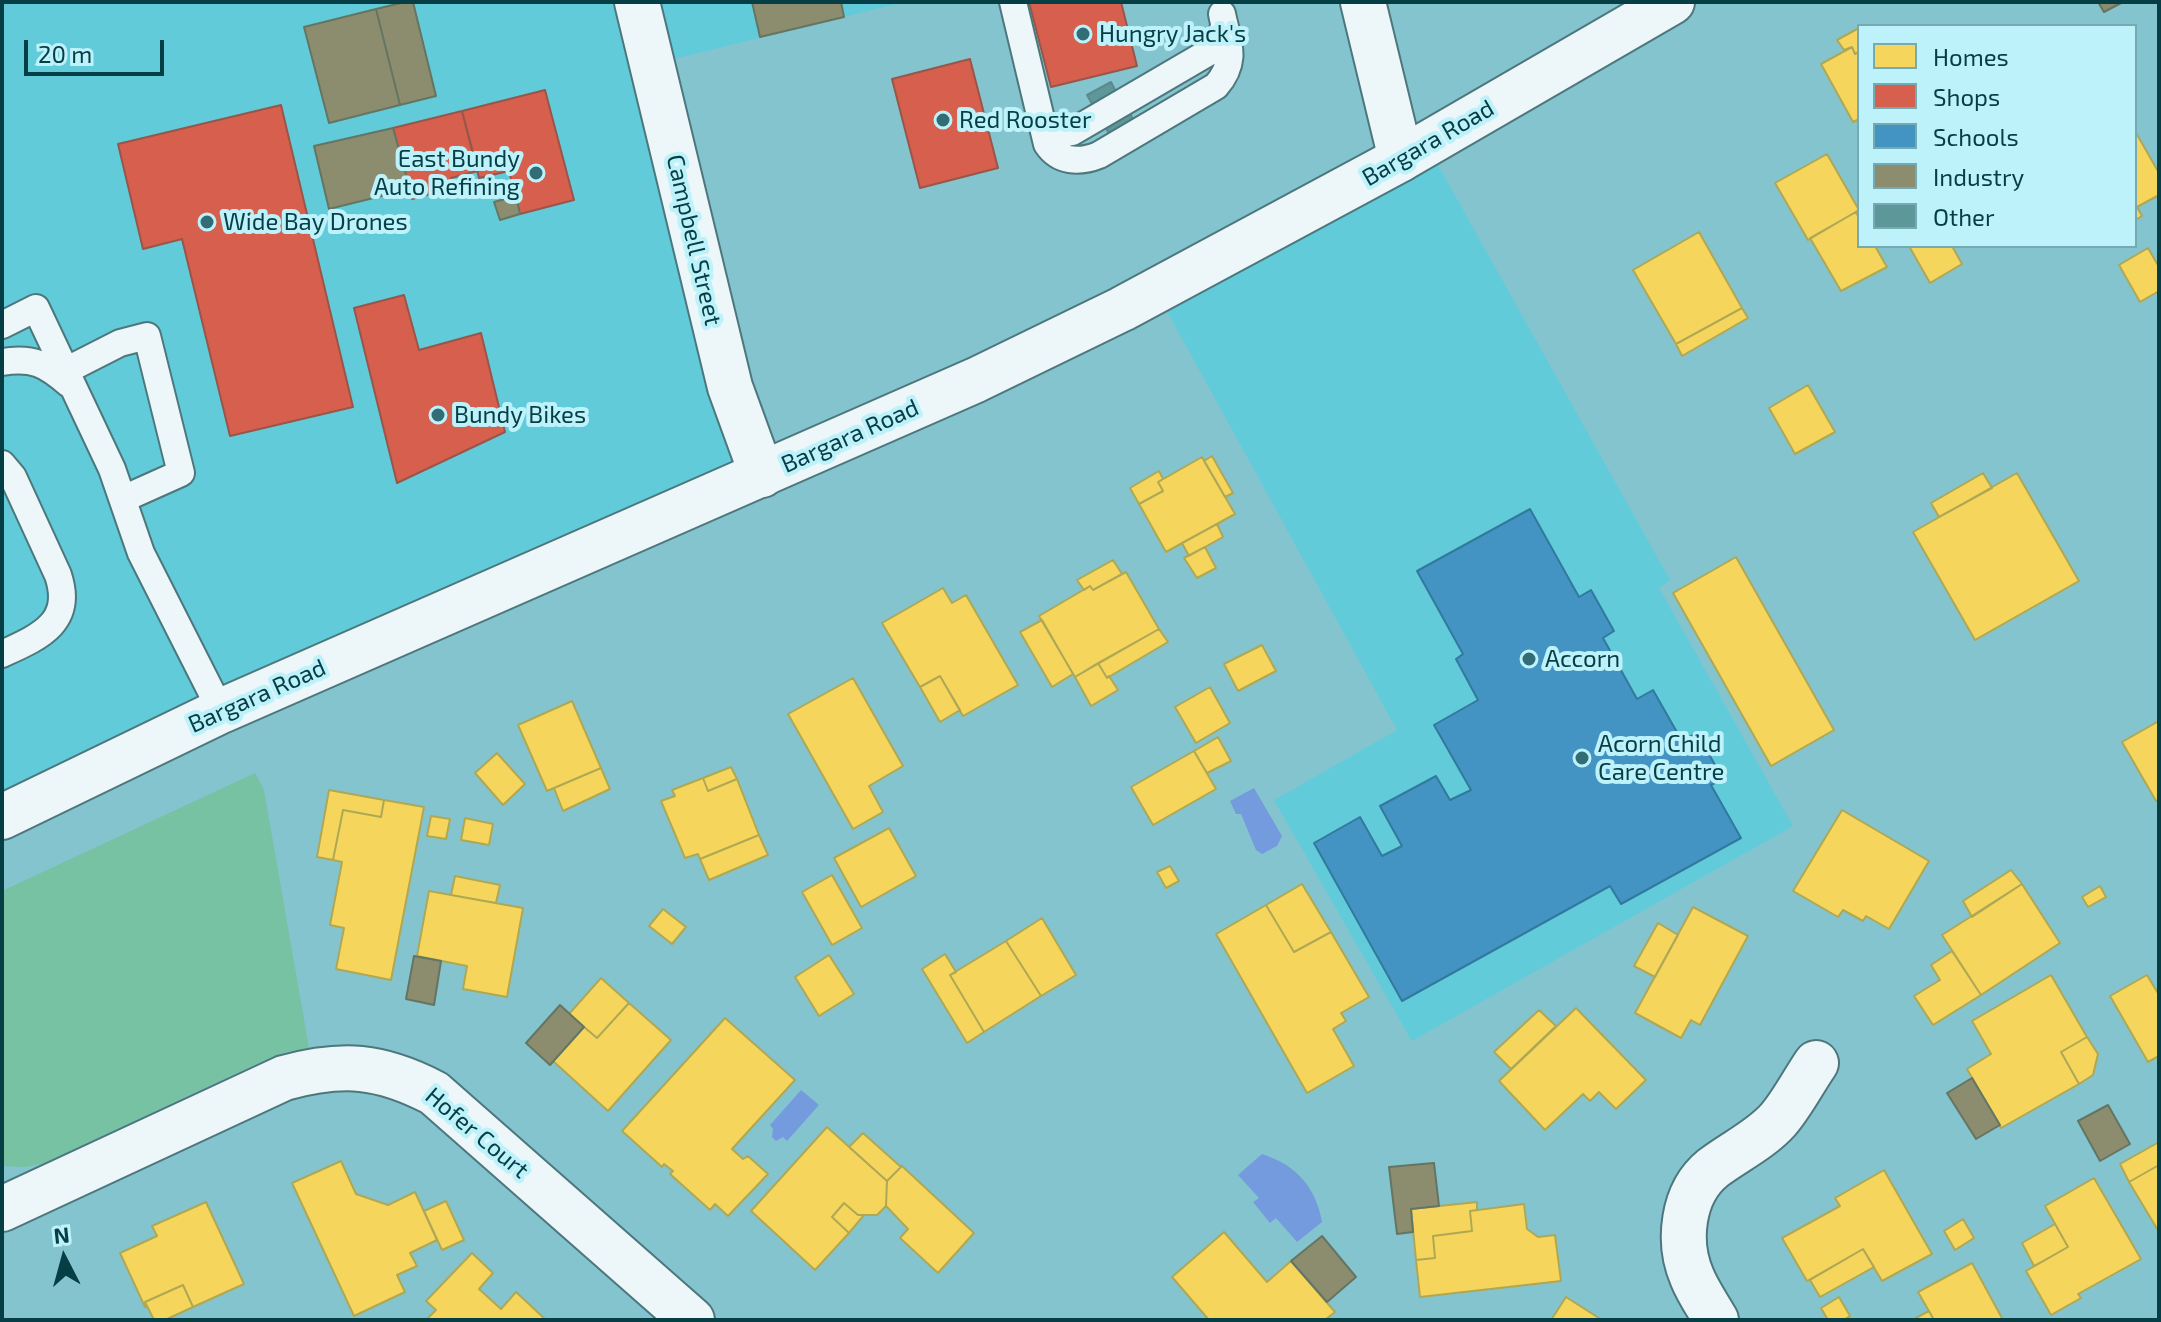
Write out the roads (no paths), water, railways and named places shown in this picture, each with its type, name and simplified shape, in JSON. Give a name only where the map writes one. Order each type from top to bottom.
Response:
[{"type":"main road","name":"Campbell Street","points":[[637,2],[730,387],[762,475]]},
{"type":"main road","points":[[1363,2],[1401,159]]},
{"type":"main road","name":"Bargara Road","points":[[2,817],[221,711],[976,380],[1122,309],[1401,159],[1672,2]]},
{"type":"main road","points":[[1716,1320],[1692,1277],[1685,1255],[1687,1206],[1710,1170],[1754,1141],[1778,1120],[1816,1063]]},
{"type":"main road","name":"Hofer Court","points":[[2,1209],[284,1078],[318,1069],[381,1071],[409,1080],[434,1093],[692,1320]]},
{"type":"lane","points":[[1013,2],[1042,122],[1054,134],[1063,135],[1209,52],[1222,35],[1223,19]]},
{"type":"lane","points":[[2,325],[36,308],[112,469],[141,553],[221,711]]},
{"type":"lane","points":[[70,380],[120,343],[147,336],[181,473],[123,499]]},
{"type":"lane","points":[[2,362],[35,362],[70,380]]},
{"type":"lane","points":[[2,464],[13,477],[63,588],[59,616],[50,626],[28,642],[2,654]]},
{"type":"place","name":"Hungry Jack's","points":[[1083,34]]},
{"type":"place","name":"Red Rooster","points":[[943,120]]},
{"type":"place","name":"East Bundy Auto Refining","points":[[536,173]]},
{"type":"place","name":"Wide Bay Drones","points":[[207,222]]},
{"type":"place","name":"Bundy Bikes","points":[[438,415]]},
{"type":"place","name":"Accorn","points":[[1529,659]]},
{"type":"place","name":"Acorn Child Care Centre","points":[[1582,758]]}]
